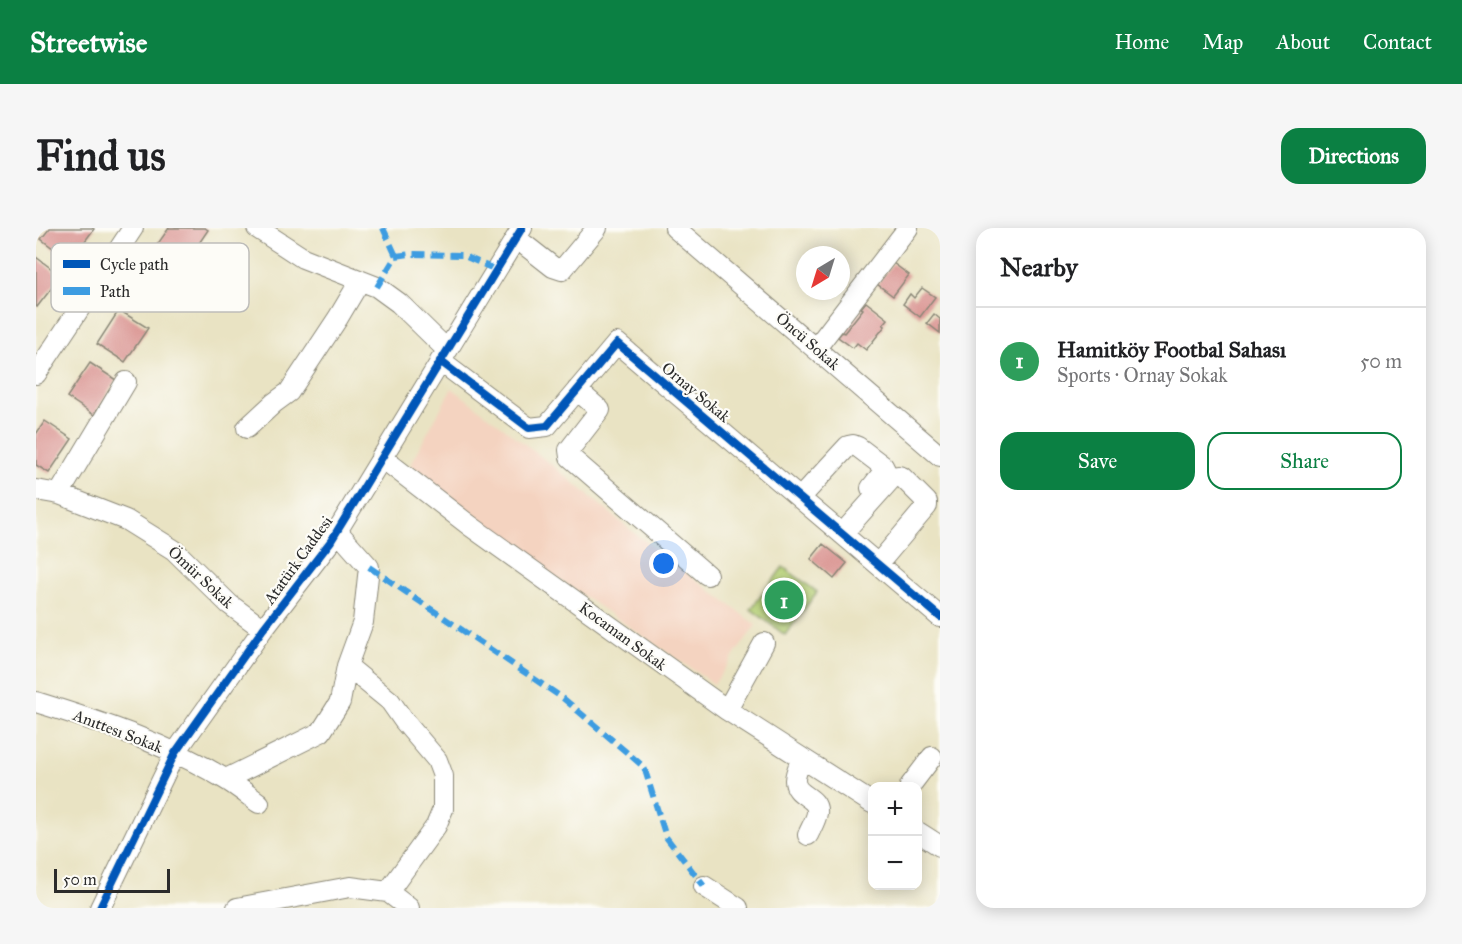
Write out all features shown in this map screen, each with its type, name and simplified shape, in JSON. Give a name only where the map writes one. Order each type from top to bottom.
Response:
[{"type":"street","points":[[123,243],[133,228]]},
{"type":"street","name":"Ornay Sokak","points":[[257,228],[303,258],[377,287],[399,303],[444,355],[529,428],[547,426],[617,343],[882,568],[937,608]]},
{"type":"street","points":[[519,233],[553,267],[562,270],[597,228]]},
{"type":"street","name":"Öncü Sokak","points":[[675,228],[940,456]]},
{"type":"street","points":[[816,348],[908,228]]},
{"type":"street","name":"Atatürk Caddesi","points":[[100,908],[175,753],[337,531],[519,233]]},
{"type":"street","points":[[247,428],[289,392],[360,281]]},
{"type":"street","points":[[36,374],[77,312]]},
{"type":"street","points":[[58,494],[126,382]]},
{"type":"street","points":[[577,390],[600,410],[569,450],[570,458],[707,575]]},
{"type":"street","points":[[800,498],[848,446],[858,447],[883,466],[885,470],[839,531]]},
{"type":"street","name":"Kocaman Sokak","points":[[381,457],[469,525],[727,710],[868,800]]},
{"type":"street","points":[[839,531],[893,477],[902,477],[927,501],[927,506],[882,568]]},
{"type":"street","name":"Ömür Sokak","points":[[36,490],[58,494],[126,520],[174,550],[229,604],[264,629]]},
{"type":"street","points":[[882,568],[940,512]]},
{"type":"street","points":[[226,779],[321,732],[340,702],[347,666],[363,622],[369,567],[337,531]]},
{"type":"street","points":[[727,710],[764,643]]},
{"type":"street","points":[[347,666],[390,700],[404,721],[437,760],[442,776],[443,809],[436,826],[388,892]]},
{"type":"street","name":"Anıttesı Sokak","points":[[36,702],[105,724],[175,753],[226,779],[259,803]]},
{"type":"street","points":[[913,782],[932,757]]},
{"type":"street","points":[[802,758],[794,779],[796,788],[817,806],[817,815],[808,835]]},
{"type":"street","points":[[922,835],[940,846]]},
{"type":"street","points":[[704,886],[738,908]]},
{"type":"street","points":[[237,908],[350,887],[388,892],[409,908]]},
{"type":"shaded area","points":[[452,388],[552,465],[633,532],[756,625],[714,684],[548,572],[410,465]]},
{"type":"green space","points":[[783,567],[817,592],[785,635],[751,609]]},
{"type":"building","points":[[50,228],[94,229],[84,243],[51,243],[51,247],[41,239]]},
{"type":"building","points":[[169,228],[205,228],[208,230],[199,243],[158,243]]},
{"type":"building","points":[[36,257],[51,268],[51,289],[36,306]]},
{"type":"building","points":[[893,263],[909,275],[893,296],[877,284]]},
{"type":"building","points":[[922,288],[935,297],[920,317],[903,304],[910,294],[914,298]]},
{"type":"building","points":[[866,302],[888,319],[866,350],[857,343],[853,348],[838,337],[842,332],[844,333]]},
{"type":"building","points":[[118,312],[122,312],[148,328],[125,362],[97,344]]},
{"type":"building","points":[[934,314],[940,319],[940,333],[927,323]]},
{"type":"building","points":[[90,363],[116,380],[94,415],[67,397]]},
{"type":"building","points":[[45,421],[72,439],[49,473],[36,465],[36,434]]},
{"type":"building","points":[[823,544],[847,563],[834,579],[811,559]]},
{"type":"marked path","points":[[383,228],[396,256]]},
{"type":"marked path","points":[[377,287],[396,256],[462,255],[496,270]]},
{"type":"marked path","points":[[369,567],[564,699],[644,767],[666,837],[704,886]]},
{"type":"cycle path","points":[[100,908],[175,753],[263,629],[331,541],[522,228]]},
{"type":"cycle path","points":[[440,361],[529,428],[547,426],[617,343],[940,617]]},
{"type":"place","name":"Hamitköy Footbal Sahası","points":[[784,600]]}]
